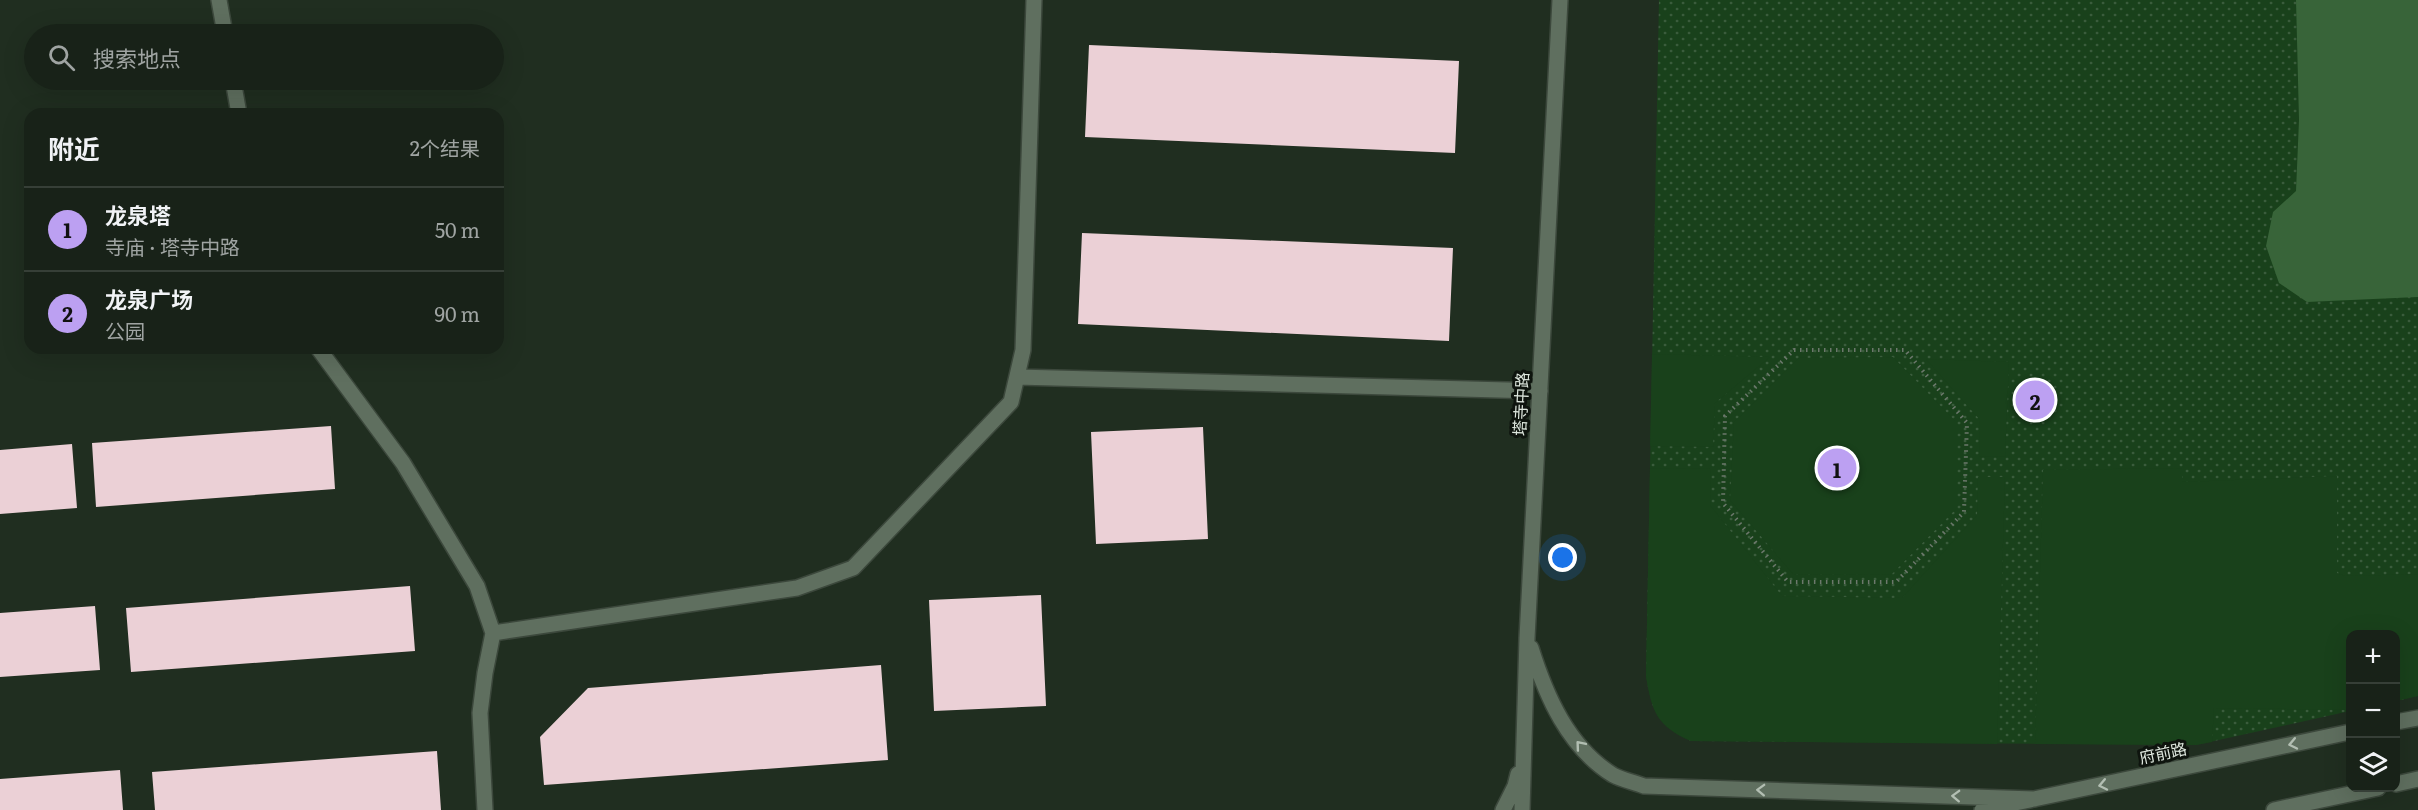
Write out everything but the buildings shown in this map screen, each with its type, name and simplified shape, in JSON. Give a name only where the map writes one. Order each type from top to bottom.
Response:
[{"type":"main road","points":[[219,0],[223,24]]},
{"type":"main road","points":[[494,633],[797,588],[852,568],[1011,402],[1023,350],[1034,0]]},
{"type":"main road","name":"塔寺中路","points":[[1522,810],[1527,639],[1560,0]]},
{"type":"main road","points":[[235,90],[238,108]]},
{"type":"main road","points":[[322,354],[403,463],[477,586],[494,633],[485,673],[480,713],[485,810]]},
{"type":"main road","points":[[1017,376],[1540,391]]},
{"type":"main road","points":[[1527,639],[1546,691],[1559,717],[1582,749],[1614,775],[1644,786],[2036,799]]},
{"type":"main road","points":[[2400,721],[2418,718]]},
{"type":"main road","name":"府前路","points":[[1982,810],[2346,733]]},
{"type":"main road","points":[[1503,810],[1515,786],[1524,742]]},
{"type":"main road","points":[[2400,783],[2418,779]]},
{"type":"main road","points":[[2274,810],[2359,792]]},
{"type":"path","points":[[1794,350],[1905,350],[1967,423],[1964,512],[1896,582],[1788,582],[1723,503],[1725,416],[1794,350]]},
{"type":"shaded area","points":[[1659,0],[2418,0],[2418,696],[2400,700],[2400,630],[2346,630],[2346,712],[2196,745],[1691,741],[1670,730],[1658,716],[1651,699],[1646,676]]},
{"type":"shaded area","points":[[2296,0],[2418,0],[2418,297],[2307,302],[2279,283],[2266,246],[2273,212],[2296,191],[2299,120]]},
{"type":"shaded area","points":[[1652,354],[1770,357],[1715,403],[1713,447],[1650,446]]},
{"type":"shaded area","points":[[1893,357],[1955,421],[1955,510],[1891,575],[1793,574],[1730,500],[1734,422],[1799,358]]},
{"type":"shaded area","points":[[1926,359],[2009,362],[2005,457],[1979,456],[1980,420]]},
{"type":"shaded area","points":[[1650,468],[1711,469],[1710,505],[1782,596],[1902,598],[1977,515],[1978,477],[2005,477],[1997,744],[1691,741],[1670,730],[1654,708],[1646,676]]},
{"type":"shaded area","points":[[2182,468],[2182,482],[2337,476],[2337,573],[2345,576],[2418,574],[2418,696],[2400,700],[2400,630],[2346,630],[2346,710],[2214,708],[2212,742],[2196,745],[2035,744],[2043,470]]},
{"type":"place","name":"龙泉广场","points":[[2035,400]]},
{"type":"place","name":"龙泉塔","points":[[1837,468]]}]
